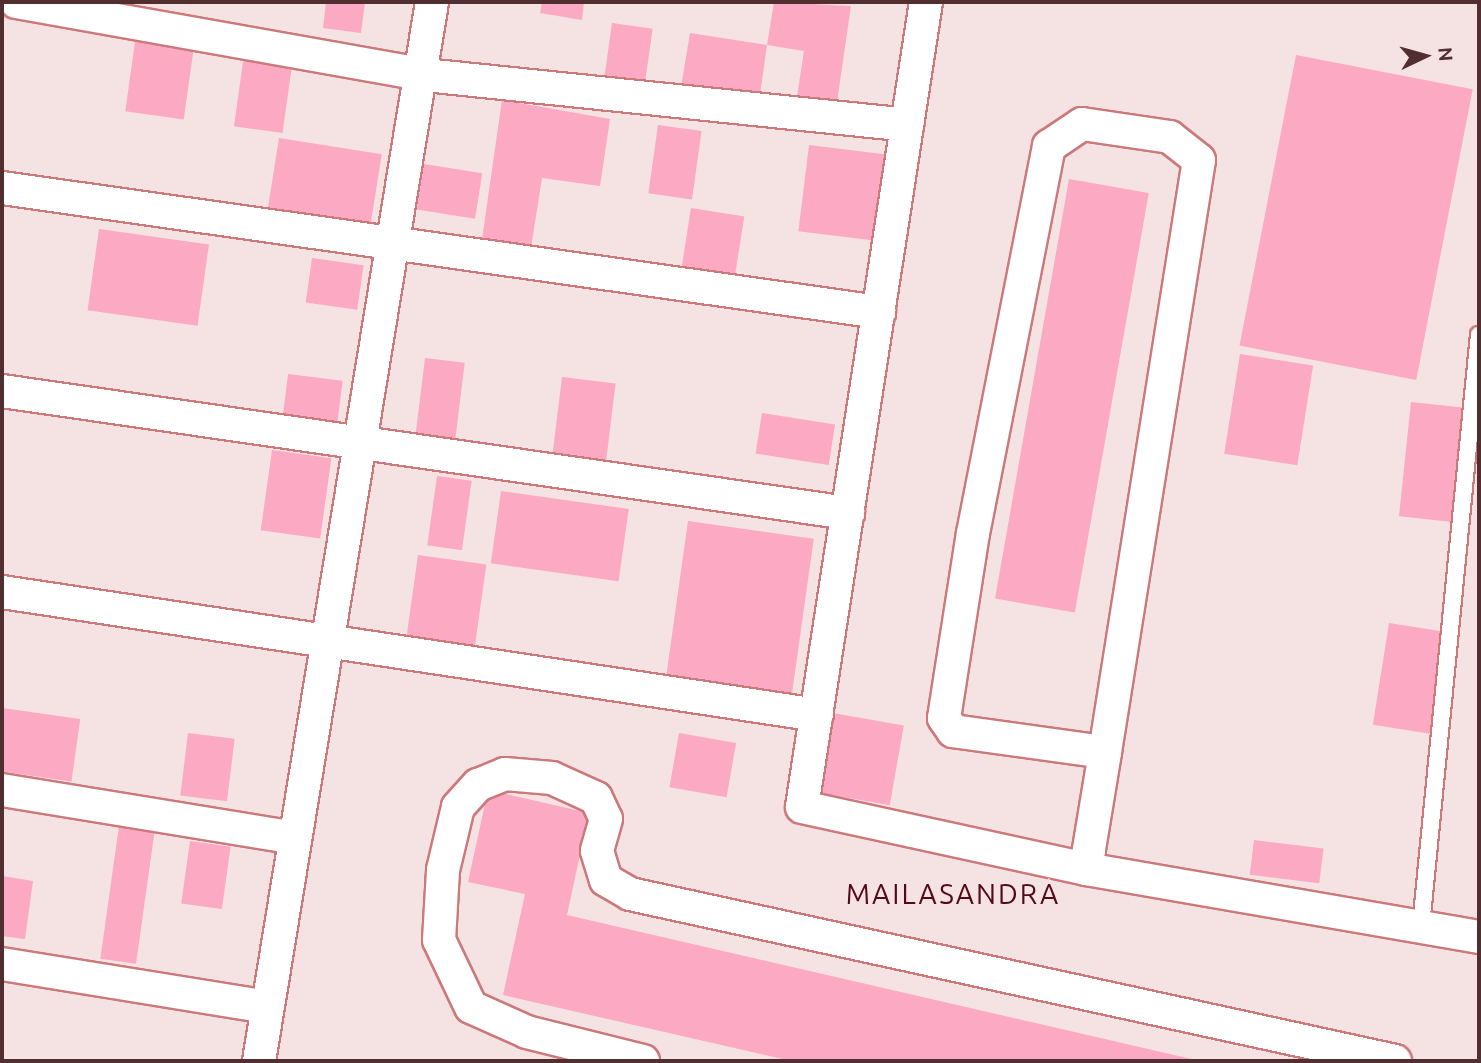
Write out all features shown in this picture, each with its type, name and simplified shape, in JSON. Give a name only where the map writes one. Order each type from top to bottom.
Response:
[{"type":"street","points":[[16,2],[425,75],[907,124]]},
{"type":"street","points":[[259,1061],[389,243],[425,75],[432,2]]},
{"type":"street","points":[[926,2],[802,807],[1086,869],[1479,937]]},
{"type":"street","points":[[1086,869],[1105,752],[1199,160],[1170,137],[1082,124],[1049,146],[973,533],[944,718],[953,730],[1105,752]]},
{"type":"street","points":[[2,188],[878,312]]},
{"type":"street","points":[[2,391],[848,513]]},
{"type":"street","points":[[2,592],[817,715]]},
{"type":"street","points":[[643,1061],[527,1032],[471,1007],[439,940],[443,870],[458,807],[478,785],[505,774],[552,778],[596,798],[606,819],[597,851],[606,880],[630,894],[1395,1061]]},
{"type":"street","points":[[2,790],[295,838]]},
{"type":"street","points":[[2,964],[267,1007]]},
{"type":"lane","points":[[1421,926],[1479,335]]},
{"type":"building","points":[[326,2],[365,2],[361,33],[323,28]]},
{"type":"building","points":[[542,2],[584,2],[582,20],[540,13]]},
{"type":"building","points":[[774,2],[851,6],[836,109],[796,103],[804,51],[767,45]]},
{"type":"building","points":[[612,23],[653,29],[645,82],[604,76]]},
{"type":"building","points":[[690,33],[767,45],[760,95],[681,87]]},
{"type":"building","points":[[136,35],[194,43],[184,119],[125,111]]},
{"type":"building","points":[[244,55],[293,62],[283,133],[234,126]]},
{"type":"building","points":[[1296,55],[1473,89],[1416,380],[1240,346]]},
{"type":"building","points":[[502,100],[610,119],[600,186],[542,178],[530,254],[481,246]]},
{"type":"building","points":[[658,125],[702,131],[692,199],[648,193]]},
{"type":"building","points":[[279,138],[382,154],[370,228],[267,212]]},
{"type":"building","points":[[809,145],[884,154],[874,241],[798,231]]},
{"type":"building","points":[[424,164],[482,173],[475,219],[417,209]]},
{"type":"building","points":[[1069,179],[1149,193],[1075,613],[995,599]]},
{"type":"building","points":[[691,208],[744,216],[733,288],[680,279]]},
{"type":"building","points":[[99,229],[209,244],[198,326],[88,310]]},
{"type":"building","points":[[312,258],[363,265],[357,310],[306,303]]},
{"type":"building","points":[[1240,354],[1313,366],[1297,465],[1224,454]]},
{"type":"building","points":[[425,358],[465,363],[455,441],[415,436]]},
{"type":"building","points":[[288,374],[343,381],[338,421],[283,415]]},
{"type":"building","points":[[562,377],[616,384],[606,461],[552,454]]},
{"type":"building","points":[[1411,402],[1465,408],[1453,522],[1399,516]]},
{"type":"building","points":[[762,413],[835,425],[829,465],[756,453]]},
{"type":"building","points":[[272,450],[331,458],[320,539],[261,530]]},
{"type":"building","points":[[437,476],[472,481],[462,550],[427,545]]},
{"type":"building","points":[[501,491],[629,509],[619,581],[491,563]]},
{"type":"building","points":[[688,521],[814,539],[791,700],[665,682]]},
{"type":"building","points":[[418,555],[486,565],[474,651],[406,641]]},
{"type":"building","points":[[1389,623],[1446,632],[1430,734],[1373,725]]},
{"type":"building","points":[[2,708],[80,719],[71,781],[2,772]]},
{"type":"building","points":[[827,712],[904,726],[890,805],[813,792]]},
{"type":"building","points":[[188,733],[235,739],[227,801],[180,796]]},
{"type":"building","points":[[679,733],[736,743],[727,797],[669,787]]},
{"type":"building","points":[[488,790],[589,813],[567,915],[1200,1061],[791,1061],[503,995],[525,894],[468,882]]},
{"type":"building","points":[[119,826],[155,831],[136,964],[100,959]]},
{"type":"building","points":[[1254,840],[1323,849],[1319,883],[1250,875]]},
{"type":"building","points":[[190,841],[231,847],[222,909],[181,903]]},
{"type":"building","points":[[2,876],[33,881],[25,939],[2,936]]},
{"type":"district","name":"MAILASANDRA","points":[[953,894]]}]
